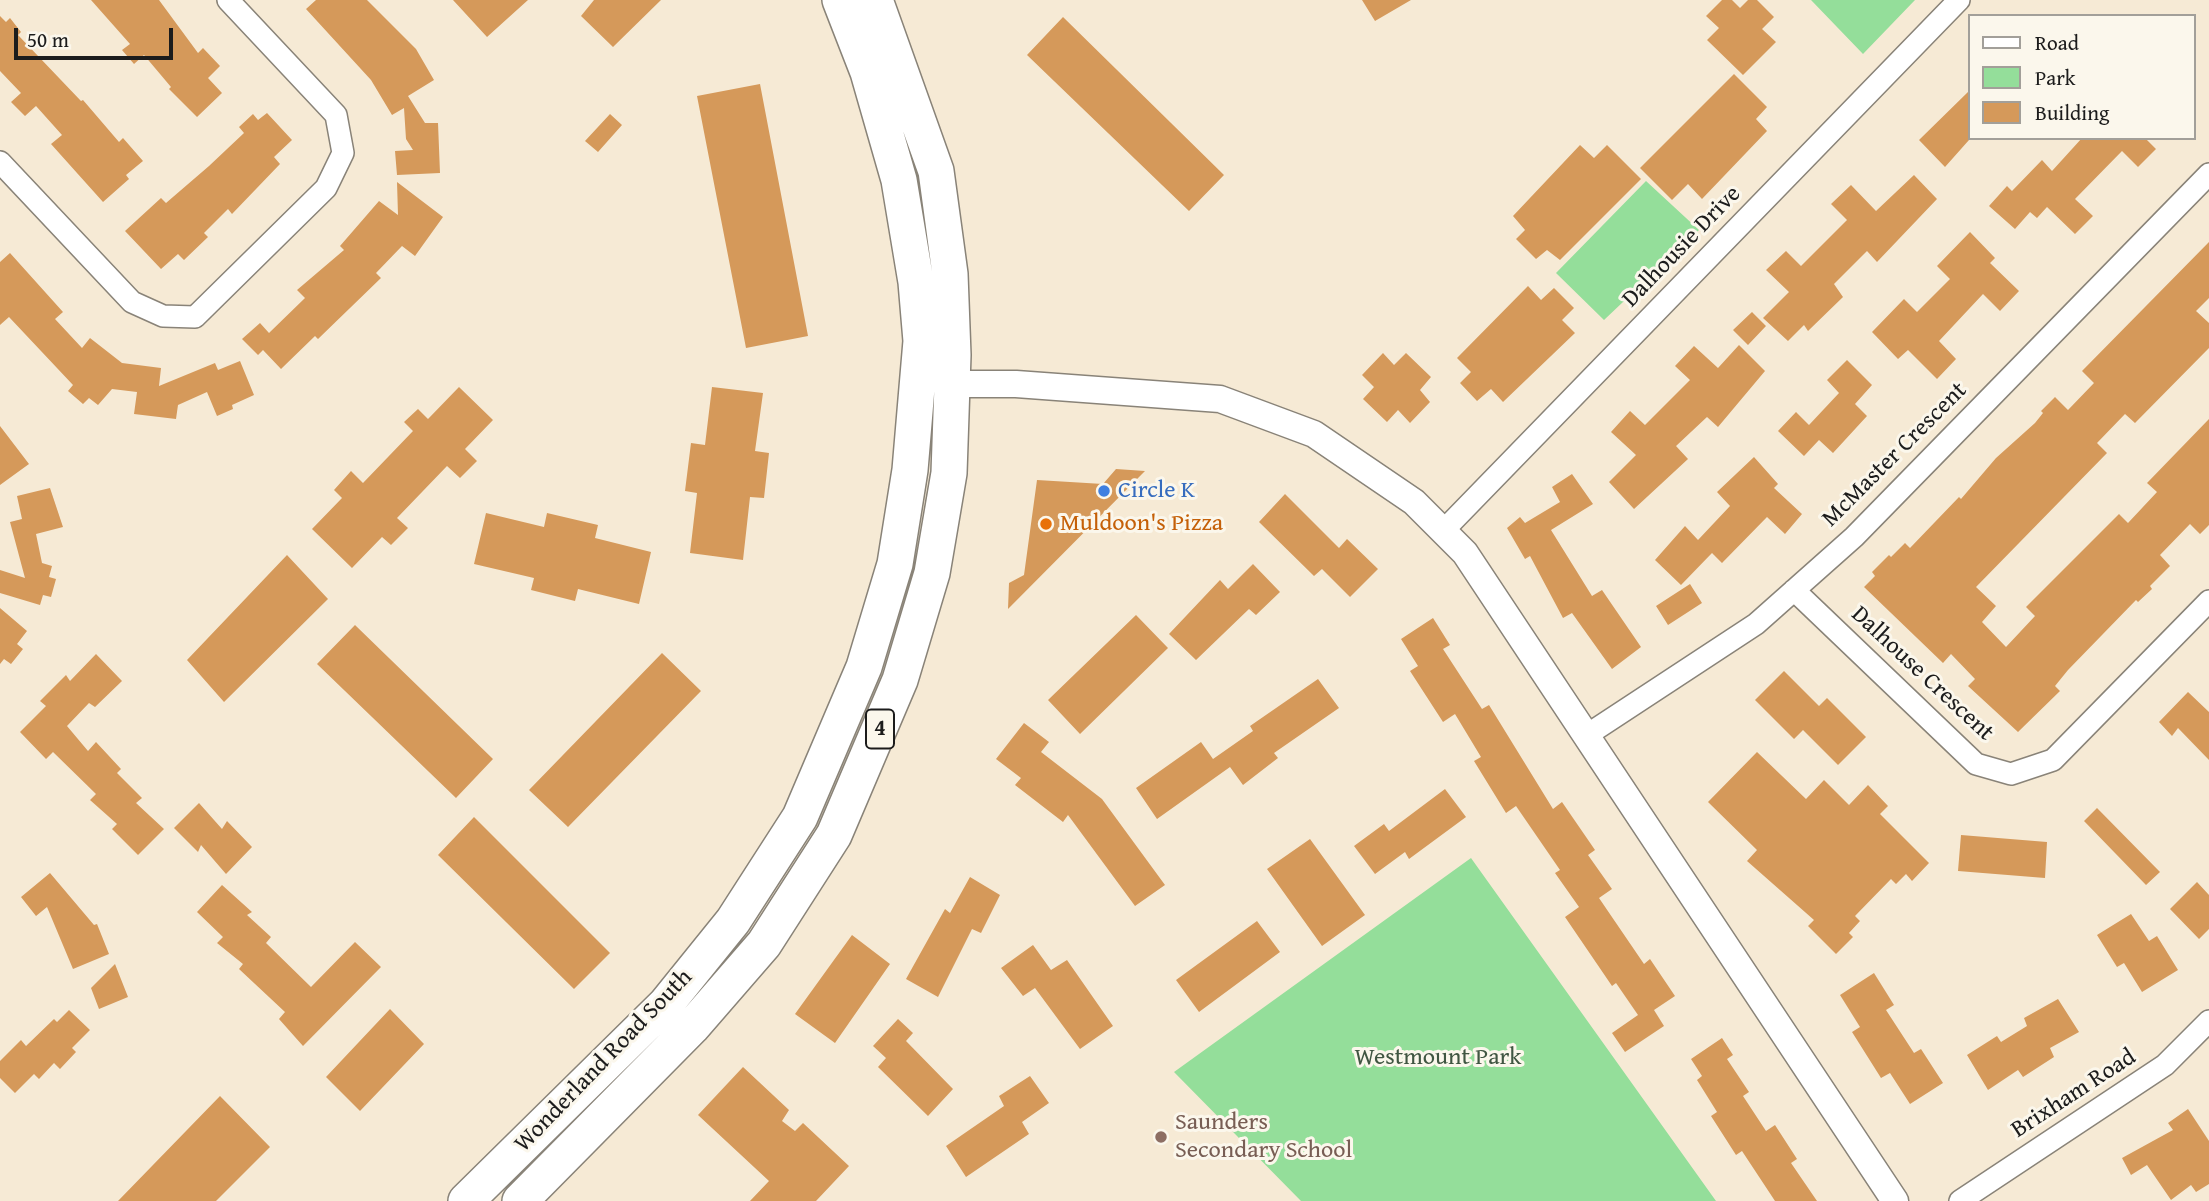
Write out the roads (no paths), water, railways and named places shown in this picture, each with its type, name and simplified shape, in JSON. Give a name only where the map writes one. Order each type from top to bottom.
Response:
[{"type":"main road","name":"Wonderland Road South","points":[[466,1201],[666,1004],[733,921],[800,817],[864,667],[894,564],[910,470],[921,341],[916,282],[899,180],[868,72],[840,0]]},
{"type":"main road","name":"Wonderland Road South","points":[[520,1201],[692,1027],[755,954],[834,835],[900,680],[932,573],[948,474],[952,384],[950,274],[936,171],[874,0]]},
{"type":"street","points":[[0,162],[132,302],[163,316],[195,317],[326,188],[343,153],[335,115],[228,0]]},
{"type":"street","name":"Dalhousie Drive","points":[[1443,531],[1959,0]]},
{"type":"street","name":"McMaster Crescent","points":[[1587,735],[1756,624],[1853,537],[2209,174]]},
{"type":"street","points":[[952,384],[1016,384],[1220,399],[1314,434],[1413,502],[1465,552],[1895,1201]]},
{"type":"street","name":"Dalhouse Crescent","points":[[1794,590],[1976,764],[2011,774],[2053,760],[2209,601]]},
{"type":"street","name":"Brixham Road","points":[[1960,1201],[2165,1065],[2209,1021]]},
{"type":"place","name":"Circle K","points":[[1104,491]]},
{"type":"place","name":"Muldoon's Pizza","points":[[1046,524]]},
{"type":"place","name":"Saunders Secondary School","points":[[1161,1137]]},
{"type":"park label","name":"Westmount Park","points":[[1438,1058]]}]
